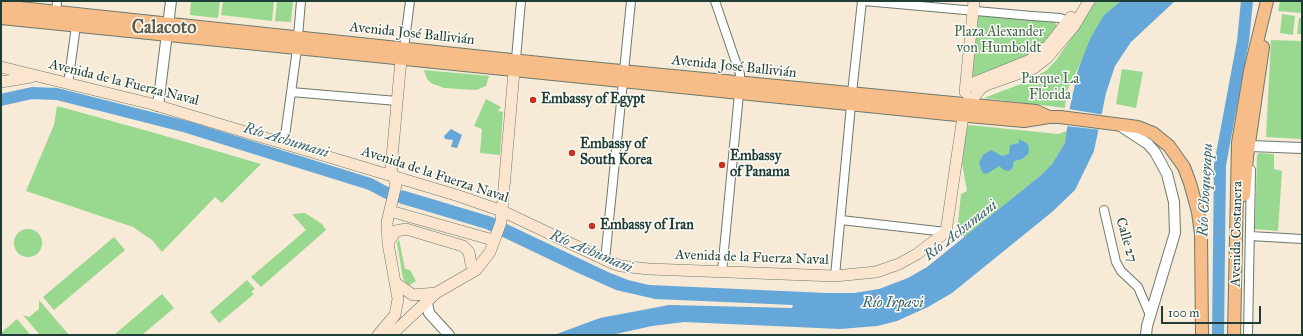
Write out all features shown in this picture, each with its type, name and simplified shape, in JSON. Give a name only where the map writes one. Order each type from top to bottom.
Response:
[{"type":"main road","points":[[964,110],[981,88],[1034,68],[1056,48],[1071,23],[1081,1]]},
{"type":"main road","points":[[966,88],[977,81],[1030,60],[1049,45],[1071,23],[1089,1]]},
{"type":"main road","points":[[1234,335],[1238,143],[1252,62],[1266,1]]},
{"type":"main road","points":[[1242,335],[1244,181],[1262,54],[1274,1]]},
{"type":"main road","points":[[946,232],[964,110],[973,5]]},
{"type":"main road","name":"Avenida José Ballivián","points":[[1,6],[56,7],[88,16],[165,30]]},
{"type":"main road","points":[[1,18],[9,13],[82,20],[88,16]]},
{"type":"main road","name":"Avenida José Ballivián","points":[[1,18],[76,26],[165,30],[740,88],[820,90],[852,99]]},
{"type":"main road","points":[[378,335],[394,315],[398,299],[397,284],[388,243],[387,222],[395,181],[391,168],[403,54]]},
{"type":"main road","points":[[390,335],[427,303],[436,293],[470,269],[476,270],[490,252],[494,238],[504,218],[515,65]]},
{"type":"main road","name":"Avenida de la Fuerza Naval","points":[[1,67],[35,77],[155,105],[284,143],[395,181],[459,196],[504,218],[621,266],[633,268],[835,276],[865,274],[886,269],[917,254],[946,232]]},
{"type":"main road","points":[[1,82],[35,77]]},
{"type":"main road","points":[[740,88],[964,110],[1024,121],[1055,117],[1113,123],[1138,127],[1154,133],[1162,139],[1177,156],[1190,183],[1196,205],[1201,234],[1202,335]]},
{"type":"main road","points":[[391,206],[494,238]]},
{"type":"main road","points":[[388,243],[396,231],[406,230],[463,246],[469,252],[470,269]]},
{"type":"main road","points":[[397,284],[413,295],[436,293]]},
{"type":"street","points":[[165,1],[165,30]]},
{"type":"street","points":[[155,105],[165,30],[171,1]]},
{"type":"street","points":[[284,143],[301,1]]},
{"type":"street","points":[[403,54],[410,1]]},
{"type":"street","points":[[515,65],[521,1]]},
{"type":"street","points":[[605,260],[631,1]]},
{"type":"street","points":[[715,1],[740,74],[740,88],[722,271]]},
{"type":"street","points":[[835,276],[863,1],[973,5],[1060,18],[1071,23]]},
{"type":"street","points":[[68,84],[76,26]]},
{"type":"street","points":[[1252,62],[1243,141],[1248,152],[1302,148]]},
{"type":"street","points":[[291,92],[397,101]]},
{"type":"street","points":[[1113,123],[1148,144]]},
{"type":"street","points":[[1146,335],[1150,315],[1172,247],[1175,233],[1172,187],[1167,174],[1148,144],[1147,136],[1154,133]]},
{"type":"street","name":"Avenida Costanera","points":[[1248,152],[1251,182],[1248,335]]},
{"type":"street","name":"Calle 27","points":[[1104,210],[1116,262],[1121,271],[1138,287],[1150,315]]},
{"type":"street","points":[[841,220],[946,232]]},
{"type":"street","points":[[1250,236],[1302,239]]},
{"type":"street","points":[[427,303],[429,313],[449,335]]},
{"type":"green space","points":[[191,1],[220,1],[218,18],[190,15]]},
{"type":"green space","points":[[223,1],[274,1],[272,21],[221,15]]},
{"type":"green space","points":[[277,1],[293,1],[291,22],[275,21]]},
{"type":"green space","name":"Parque La Florida","points":[[1096,1],[1121,1],[1104,15],[1066,93],[1065,108],[984,98],[1026,82],[1047,70],[1057,59]]},
{"type":"green space","points":[[1280,1],[1302,1],[1302,13],[1278,11]]},
{"type":"green space","name":"Plaza Alexander von Humboldt","points":[[978,14],[1054,21],[1057,26],[1046,43],[1028,57],[975,77],[971,74]]},
{"type":"green space","points":[[1282,14],[1295,16],[1293,35],[1280,33]]},
{"type":"green space","points":[[1299,18],[1302,18],[1302,34],[1297,34]]},
{"type":"green space","points":[[1271,40],[1302,41],[1302,139],[1266,137]]},
{"type":"green space","points":[[1122,69],[1143,72],[1136,108],[1116,104]]},
{"type":"green space","points":[[424,70],[489,76],[486,86],[476,90],[444,88],[431,83],[427,79]]},
{"type":"green space","points":[[486,99],[501,107],[498,111],[503,112],[500,155],[480,153],[482,129],[474,126]]},
{"type":"green space","points":[[57,106],[261,164],[222,203],[215,197],[162,252],[152,240],[133,227],[26,191],[54,125]]},
{"type":"green space","points":[[969,125],[1058,134],[1067,131],[1065,143],[1052,164],[1040,176],[965,237],[957,232],[961,194],[967,191],[962,163],[966,128]]},
{"type":"green space","points":[[1259,153],[1274,154],[1274,169],[1282,171],[1278,231],[1255,229],[1257,155]]},
{"type":"green space","points":[[305,213],[322,224],[326,230],[261,287],[251,277],[306,230],[292,214]]},
{"type":"green space","points":[[28,229],[34,230],[38,233],[41,237],[41,249],[38,253],[34,256],[28,257],[22,256],[18,253],[15,249],[14,243],[15,237],[18,233],[22,230]]},
{"type":"green space","points":[[114,237],[125,250],[54,310],[43,297]]},
{"type":"green space","points":[[399,239],[405,269],[410,270],[416,281],[410,285],[406,284],[403,278],[397,243]]},
{"type":"green space","points":[[247,280],[255,289],[251,292],[254,294],[219,323],[210,312]]},
{"type":"green space","points":[[162,294],[174,308],[142,335],[114,335]]},
{"type":"green space","points":[[39,300],[69,335],[40,335],[23,315],[29,317],[39,309]]},
{"type":"green space","points":[[17,319],[29,333],[26,335],[1,335],[1,333]]},
{"type":"water","name":"Río Irpavi","points":[[1121,1],[1175,1],[1131,42],[1115,66],[1106,93],[1094,151],[1075,190],[1052,212],[952,293],[928,307],[897,321],[877,326],[840,329],[684,322],[652,326],[611,335],[554,335],[600,318],[669,305],[792,308],[793,305],[655,299],[616,290],[486,229],[399,203],[402,190],[492,217],[608,272],[628,280],[649,285],[827,293],[854,293],[879,289],[908,278],[927,267],[1040,176],[1052,164],[1065,143],[1070,107],[1078,70],[1090,39],[1104,15]]},
{"type":"water","points":[[451,129],[462,135],[457,148],[451,147],[453,140],[445,139],[444,136]]},
{"type":"water","points":[[1019,139],[1028,144],[1028,154],[1022,159],[1014,161],[1012,169],[1009,171],[1004,170],[999,166],[985,174],[982,172],[979,163],[983,155],[991,150],[1002,156],[1009,154],[1010,145],[1019,143]]},
{"type":"pier","points":[[1068,109],[1105,115],[1102,130],[1066,126]]},
{"type":"waterway","name":"Río Choqueyapu","points":[[1218,335],[1220,165],[1243,41],[1247,1]]},
{"type":"waterway","name":"Río Achumani","points":[[1,100],[32,93],[57,94],[187,127],[370,184],[387,193],[417,202]]},
{"type":"place","name":"Embassy of Egypt","points":[[533,100]]},
{"type":"place","name":"Embassy of South Korea","points":[[572,153]]},
{"type":"place","name":"Embassy of Panama","points":[[722,165]]},
{"type":"place","name":"Embassy of Iran","points":[[592,226]]},
{"type":"district","name":"Calacoto","points":[[164,29]]}]
